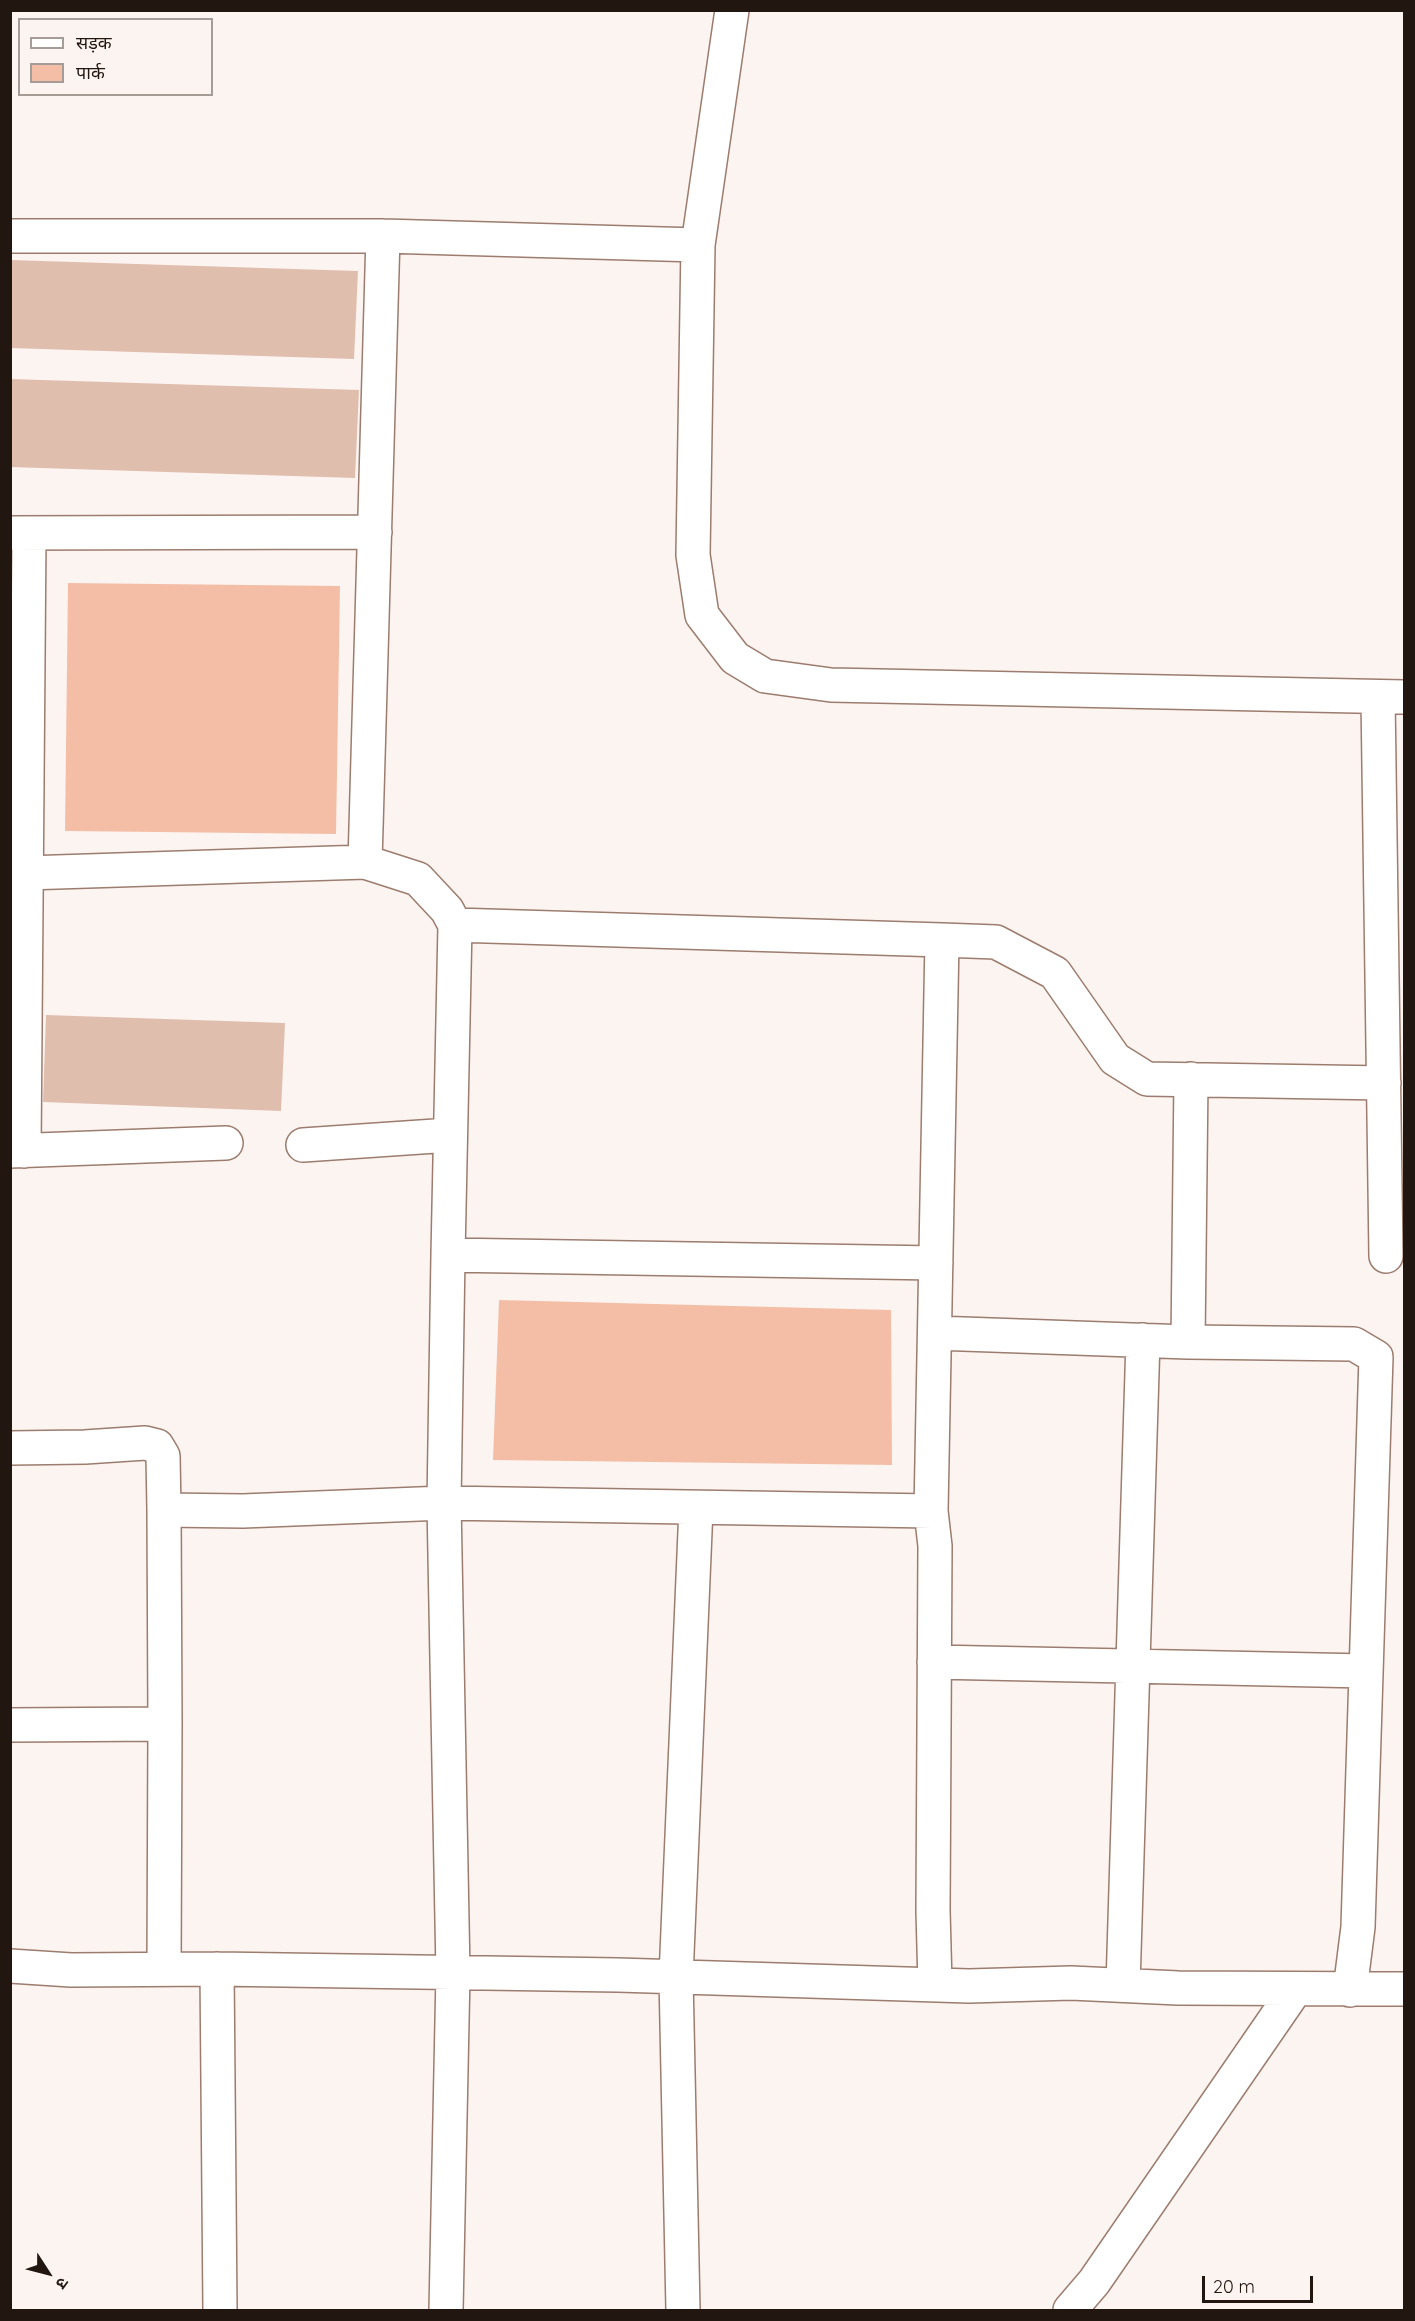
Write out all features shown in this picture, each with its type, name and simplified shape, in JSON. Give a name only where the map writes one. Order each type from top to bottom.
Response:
[{"type":"street","points":[[732,10],[698,245],[693,555],[702,615],[735,658],[765,676],[831,685],[1391,697],[1383,1083],[1386,1256]]},
{"type":"street","points":[[10,236],[383,236],[698,245]]},
{"type":"street","points":[[365,862],[383,236]]},
{"type":"street","points":[[226,1143],[17,1151],[26,873],[20,534],[375,532]]},
{"type":"street","points":[[26,873],[365,862],[418,879],[447,910],[455,925],[444,1503],[453,1973],[446,2310]]},
{"type":"street","points":[[455,925],[996,942],[1055,973],[1115,1059],[1147,1078],[1383,1083]]},
{"type":"street","points":[[935,1984],[935,1546],[931,1511],[942,940]]},
{"type":"street","points":[[1188,1342],[1191,1079]]},
{"type":"street","points":[[303,1145],[450,1136]]},
{"type":"street","points":[[448,1255],[936,1263]]},
{"type":"street","points":[[934,1333],[1188,1342],[1354,1344],[1376,1357],[1358,1927],[1350,1990]]},
{"type":"street","points":[[1123,1985],[1143,1340]]},
{"type":"street","points":[[10,1448],[145,1443],[157,1446],[163,1456],[164,1969]]},
{"type":"street","points":[[164,1510],[243,1511],[444,1503],[931,1511]]},
{"type":"street","points":[[683,2310],[676,1977],[696,1508]]},
{"type":"street","points":[[934,1662],[1366,1671]]},
{"type":"street","points":[[10,1725],[165,1724]]},
{"type":"street","points":[[10,1966],[71,1970],[217,1969],[935,1984],[1071,1983],[1295,1990],[1404,1989]]},
{"type":"street","points":[[217,1969],[220,2310]]},
{"type":"street","points":[[1070,2310],[1094,2282],[1295,1990]]},
{"type":"green space","points":[[68,583],[340,586],[336,834],[65,831]]},
{"type":"green space","points":[[499,1300],[891,1310],[892,1465],[493,1460]]},
{"type":"building","points":[[10,260],[358,271],[354,359],[10,348]]},
{"type":"building","points":[[10,379],[359,390],[355,478],[10,467]]},
{"type":"building","points":[[46,1015],[285,1023],[281,1111],[43,1102]]}]
